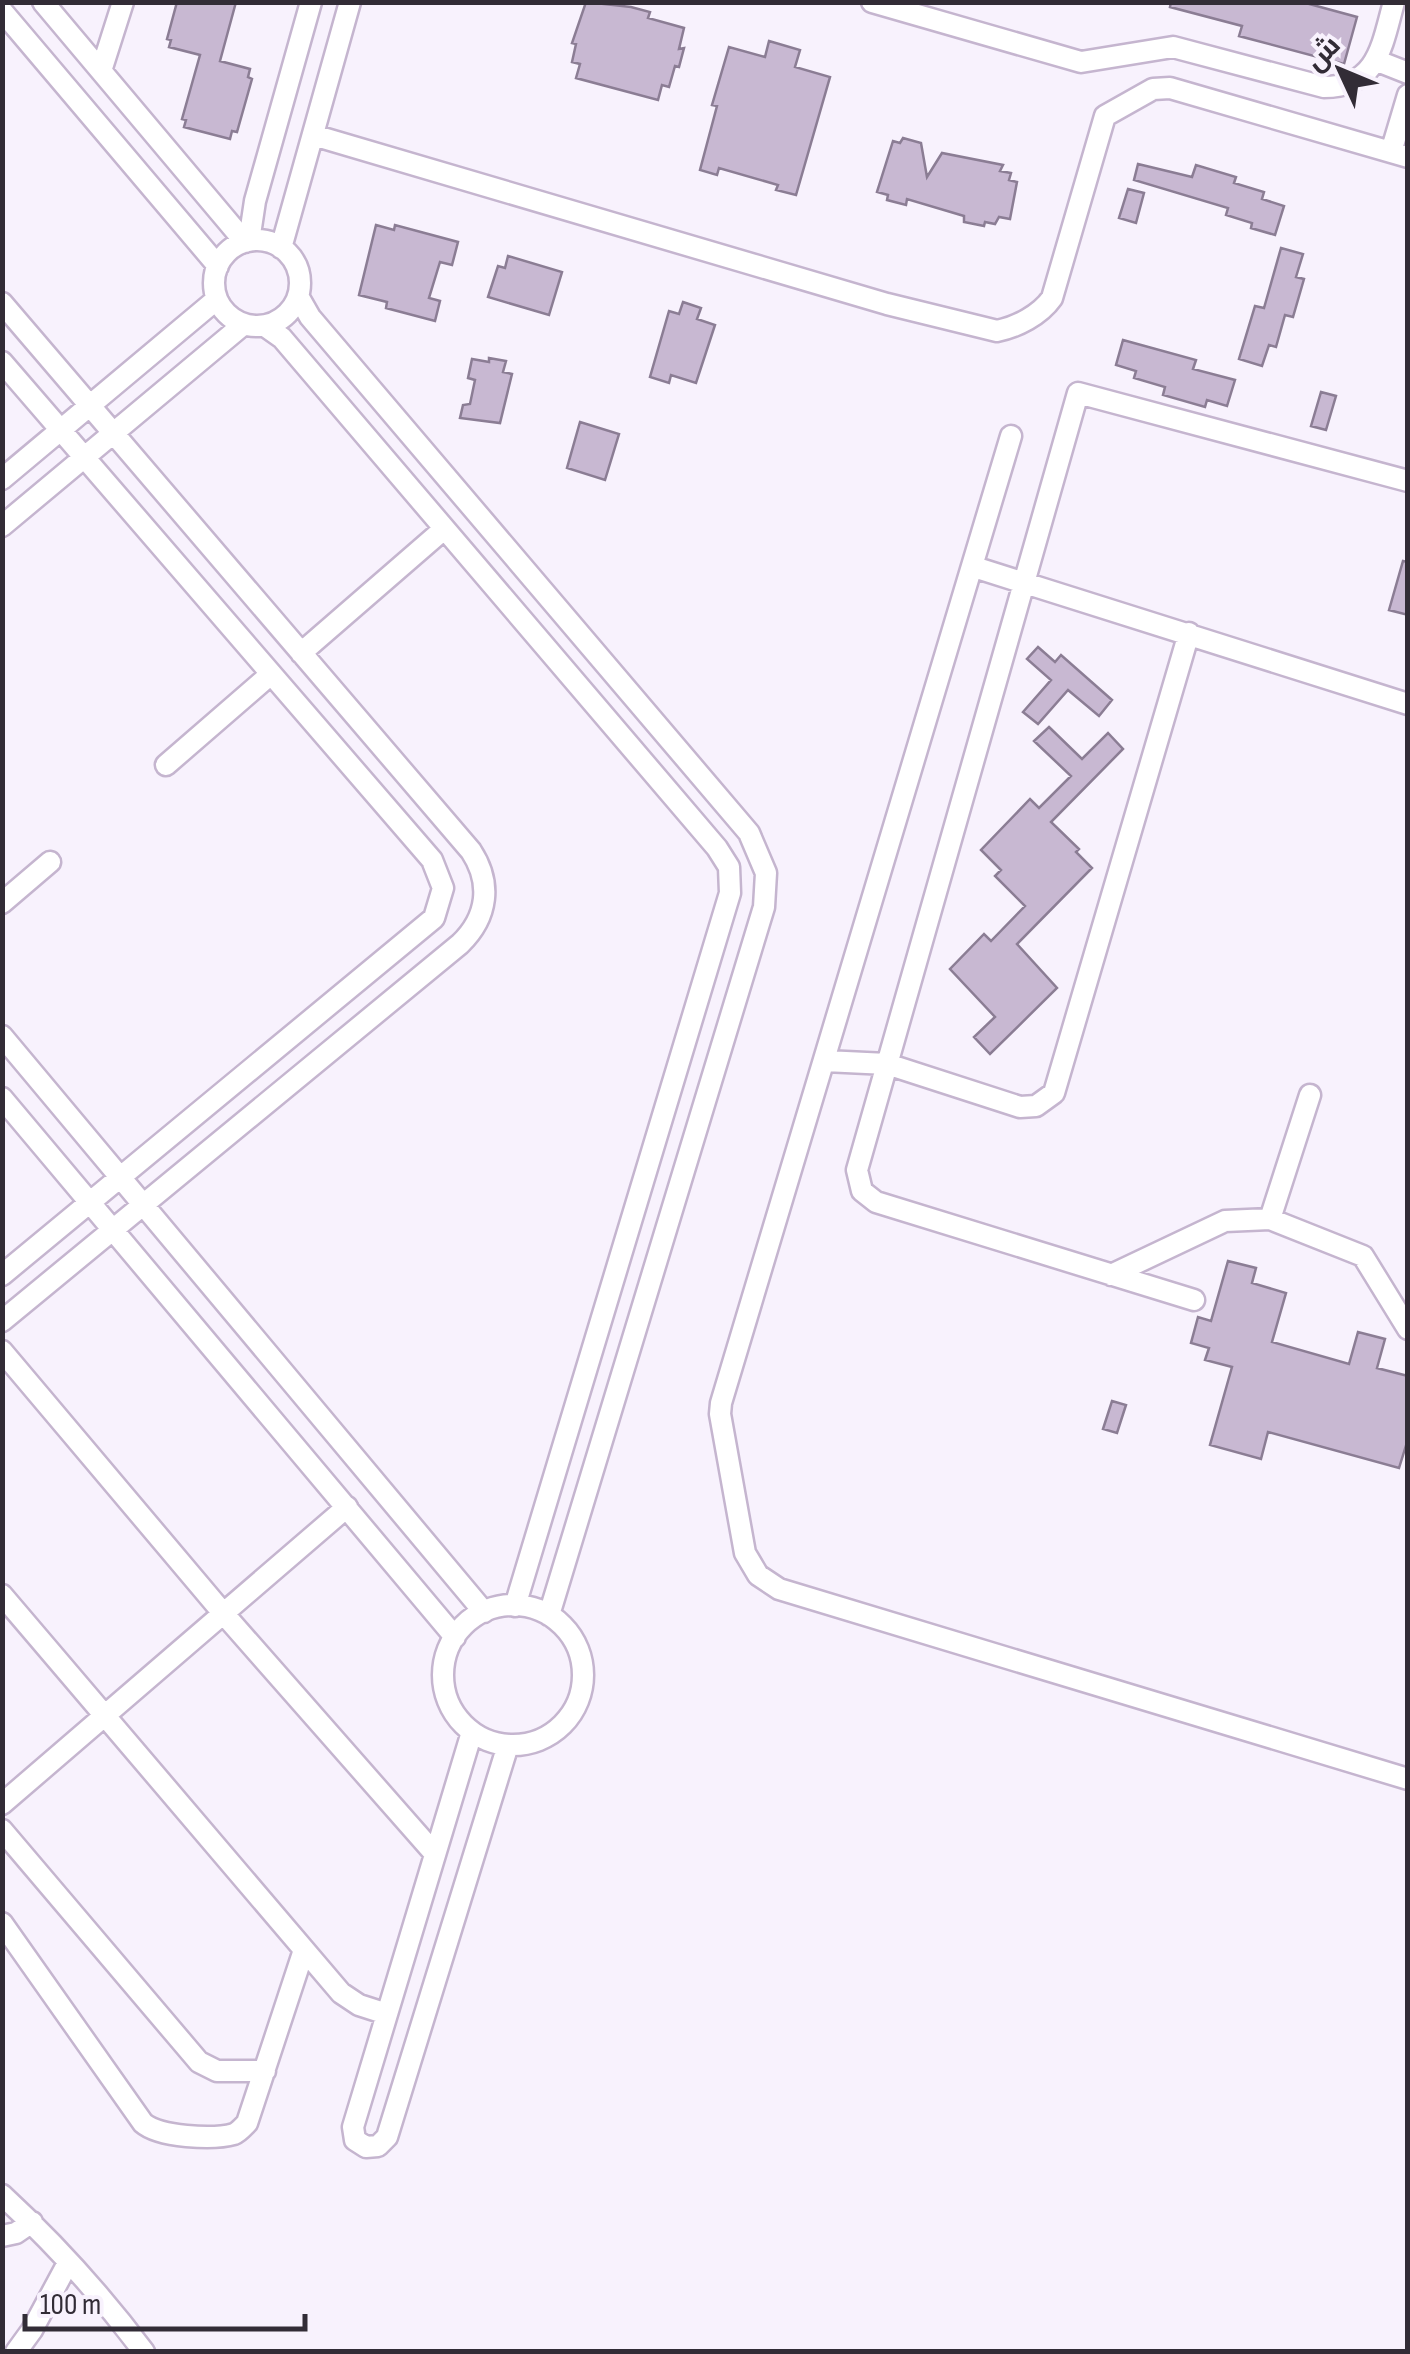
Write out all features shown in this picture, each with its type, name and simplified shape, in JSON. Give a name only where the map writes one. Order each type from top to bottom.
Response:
[{"type":"street","points":[[43,2],[247,242]]},
{"type":"street","points":[[102,72],[123,2]]},
{"type":"street","points":[[247,242],[312,2]]},
{"type":"street","points":[[281,248],[350,2]]},
{"type":"street","points":[[872,2],[1081,62],[1173,47],[1324,88],[1364,76],[1375,60],[1394,2]]},
{"type":"street","points":[[2,10],[218,266]]},
{"type":"street","points":[[1375,60],[1399,66],[1408,73]]},
{"type":"street","points":[[312,135],[887,304],[996,330],[1010,328],[1042,310],[1052,298],[1105,116],[1153,89],[1170,88],[1399,155],[1408,95]]},
{"type":"street","points":[[514,1606],[730,893],[731,875],[717,848],[282,338],[223,310],[214,288],[218,266],[229,251],[247,242],[262,240],[281,248],[293,260],[298,271],[298,296],[310,317],[749,833],[766,873],[764,907],[549,1616]]},
{"type":"street","points":[[2,526],[254,325],[285,316],[298,296]]},
{"type":"street","points":[[2,479],[217,299]]},
{"type":"street","points":[[2,303],[471,851],[484,881],[481,915],[460,944],[2,1320]]},
{"type":"street","points":[[2,362],[432,860],[442,878],[442,898],[434,918],[2,1274]]},
{"type":"street","points":[[1194,1300],[876,1202],[862,1190],[857,1170],[1078,393],[1408,481]]},
{"type":"street","points":[[1011,436],[721,1403],[744,1554],[758,1575],[779,1589],[1408,1779]]},
{"type":"street","points":[[301,653],[444,529]]},
{"type":"street","points":[[974,567],[1408,704]]},
{"type":"street","points":[[825,1061],[887,1064],[1020,1107],[1036,1106],[1054,1093],[1189,633]]},
{"type":"street","points":[[166,765],[272,674]]},
{"type":"street","points":[[2,903],[50,862]]},
{"type":"street","points":[[5,1045],[145,1204],[484,1612]]},
{"type":"street","points":[[1270,1219],[1310,1094]]},
{"type":"street","points":[[2,1098],[455,1637]]},
{"type":"street","points":[[1110,1274],[1225,1220],[1270,1219],[1363,1256],[1408,1329]]},
{"type":"street","points":[[2,1352],[223,1613],[435,1854]]},
{"type":"street","points":[[2,1804],[347,1507]]},
{"type":"street","points":[[2,1595],[304,1950],[350,2000],[387,2014]]},
{"type":"street","points":[[514,1606],[549,1616],[576,1644],[583,1670],[575,1709],[558,1729],[534,1742],[508,1746],[472,1732],[454,1713],[444,1688],[444,1662],[455,1637],[484,1612],[514,1606]]},
{"type":"street","points":[[472,1732],[352,2127],[355,2140],[366,2147],[378,2146],[387,2136],[508,1746]]},
{"type":"street","points":[[2,1830],[199,2062],[217,2071],[265,2071]]},
{"type":"street","points":[[2,1923],[143,2123],[170,2136],[234,2134],[250,2118],[304,1950]]},
{"type":"street","points":[[2,2195],[32,2222],[144,2352]]},
{"type":"street","points":[[2,2236],[16,2233],[32,2222]]},
{"type":"street","points":[[16,2352],[68,2262]]},
{"type":"building","points":[[177,2],[236,2],[220,61],[250,69],[248,77],[252,79],[237,132],[232,131],[230,139],[184,127],[186,120],[182,119],[200,55],[169,47],[171,40],[167,39]]},
{"type":"building","points":[[586,2],[650,12],[648,18],[684,28],[679,67],[675,66],[669,87],[662,85],[658,100],[576,78],[580,64],[572,62],[576,44],[572,43]]},
{"type":"building","points":[[1171,2],[1302,2],[1357,17],[1344,64],[1239,36],[1242,26],[1170,7]]},
{"type":"building","points":[[769,41],[800,50],[795,67],[830,77],[796,195],[776,190],[778,185],[719,168],[717,175],[700,170],[717,106],[712,105],[729,47],[765,57]]},
{"type":"building","points":[[903,138],[921,143],[927,177],[942,153],[1003,165],[1000,171],[1011,173],[1009,180],[1017,182],[1010,219],[999,217],[995,224],[985,222],[984,226],[907,199],[906,205],[887,200],[888,195],[877,192],[893,141],[900,143]]},
{"type":"building","points":[[1138,164],[1192,177],[1196,165],[1236,177],[1234,183],[1264,192],[1262,199],[1284,206],[1275,235],[1226,215],[1228,208],[1134,180]]},
{"type":"building","points":[[1128,189],[1144,193],[1136,223],[1119,218]]},
{"type":"building","points":[[376,225],[394,230],[395,225],[458,242],[452,265],[440,262],[429,298],[440,301],[435,321],[386,308],[387,302],[359,295]]},
{"type":"building","points":[[1281,248],[1303,254],[1296,277],[1304,279],[1293,317],[1285,315],[1276,347],[1269,345],[1262,366],[1239,359],[1255,306],[1264,308]]},
{"type":"building","points":[[508,256],[562,272],[549,315],[488,297],[498,266],[505,268]]},
{"type":"building","points":[[683,302],[701,308],[697,319],[715,325],[696,383],[671,375],[669,383],[650,377],[669,311],[679,314]]},
{"type":"building","points":[[1123,340],[1196,360],[1193,369],[1235,380],[1227,406],[1207,400],[1205,407],[1163,395],[1165,387],[1134,378],[1136,371],[1116,365]]},
{"type":"building","points":[[489,358],[506,361],[503,372],[512,374],[500,423],[460,418],[463,405],[470,404],[475,380],[468,378],[472,359],[489,362]]},
{"type":"building","points":[[1321,392],[1336,396],[1326,430],[1311,426]]},
{"type":"building","points":[[580,422],[619,434],[605,480],[567,468]]},
{"type":"building","points":[[1403,561],[1408,562],[1408,615],[1389,610]]},
{"type":"building","points":[[1038,647],[1055,662],[1061,655],[1112,700],[1099,716],[1068,690],[1038,724],[1023,712],[1051,680],[1027,659]]},
{"type":"building","points":[[1049,727],[1082,759],[1108,733],[1123,749],[1051,822],[1092,868],[1017,944],[1057,988],[990,1054],[974,1037],[995,1017],[950,969],[984,934],[991,941],[1025,906],[995,876],[1001,870],[981,850],[1030,799],[1039,808],[1071,776],[1034,741]]},
{"type":"building","points":[[1228,1261],[1256,1268],[1252,1283],[1286,1293],[1272,1342],[1349,1364],[1358,1332],[1385,1339],[1377,1368],[1408,1376],[1408,1439],[1399,1468],[1268,1432],[1261,1459],[1210,1445],[1232,1367],[1205,1360],[1209,1348],[1191,1343],[1198,1317],[1211,1321]]},
{"type":"building","points":[[1112,1401],[1126,1405],[1117,1433],[1103,1429]]}]
